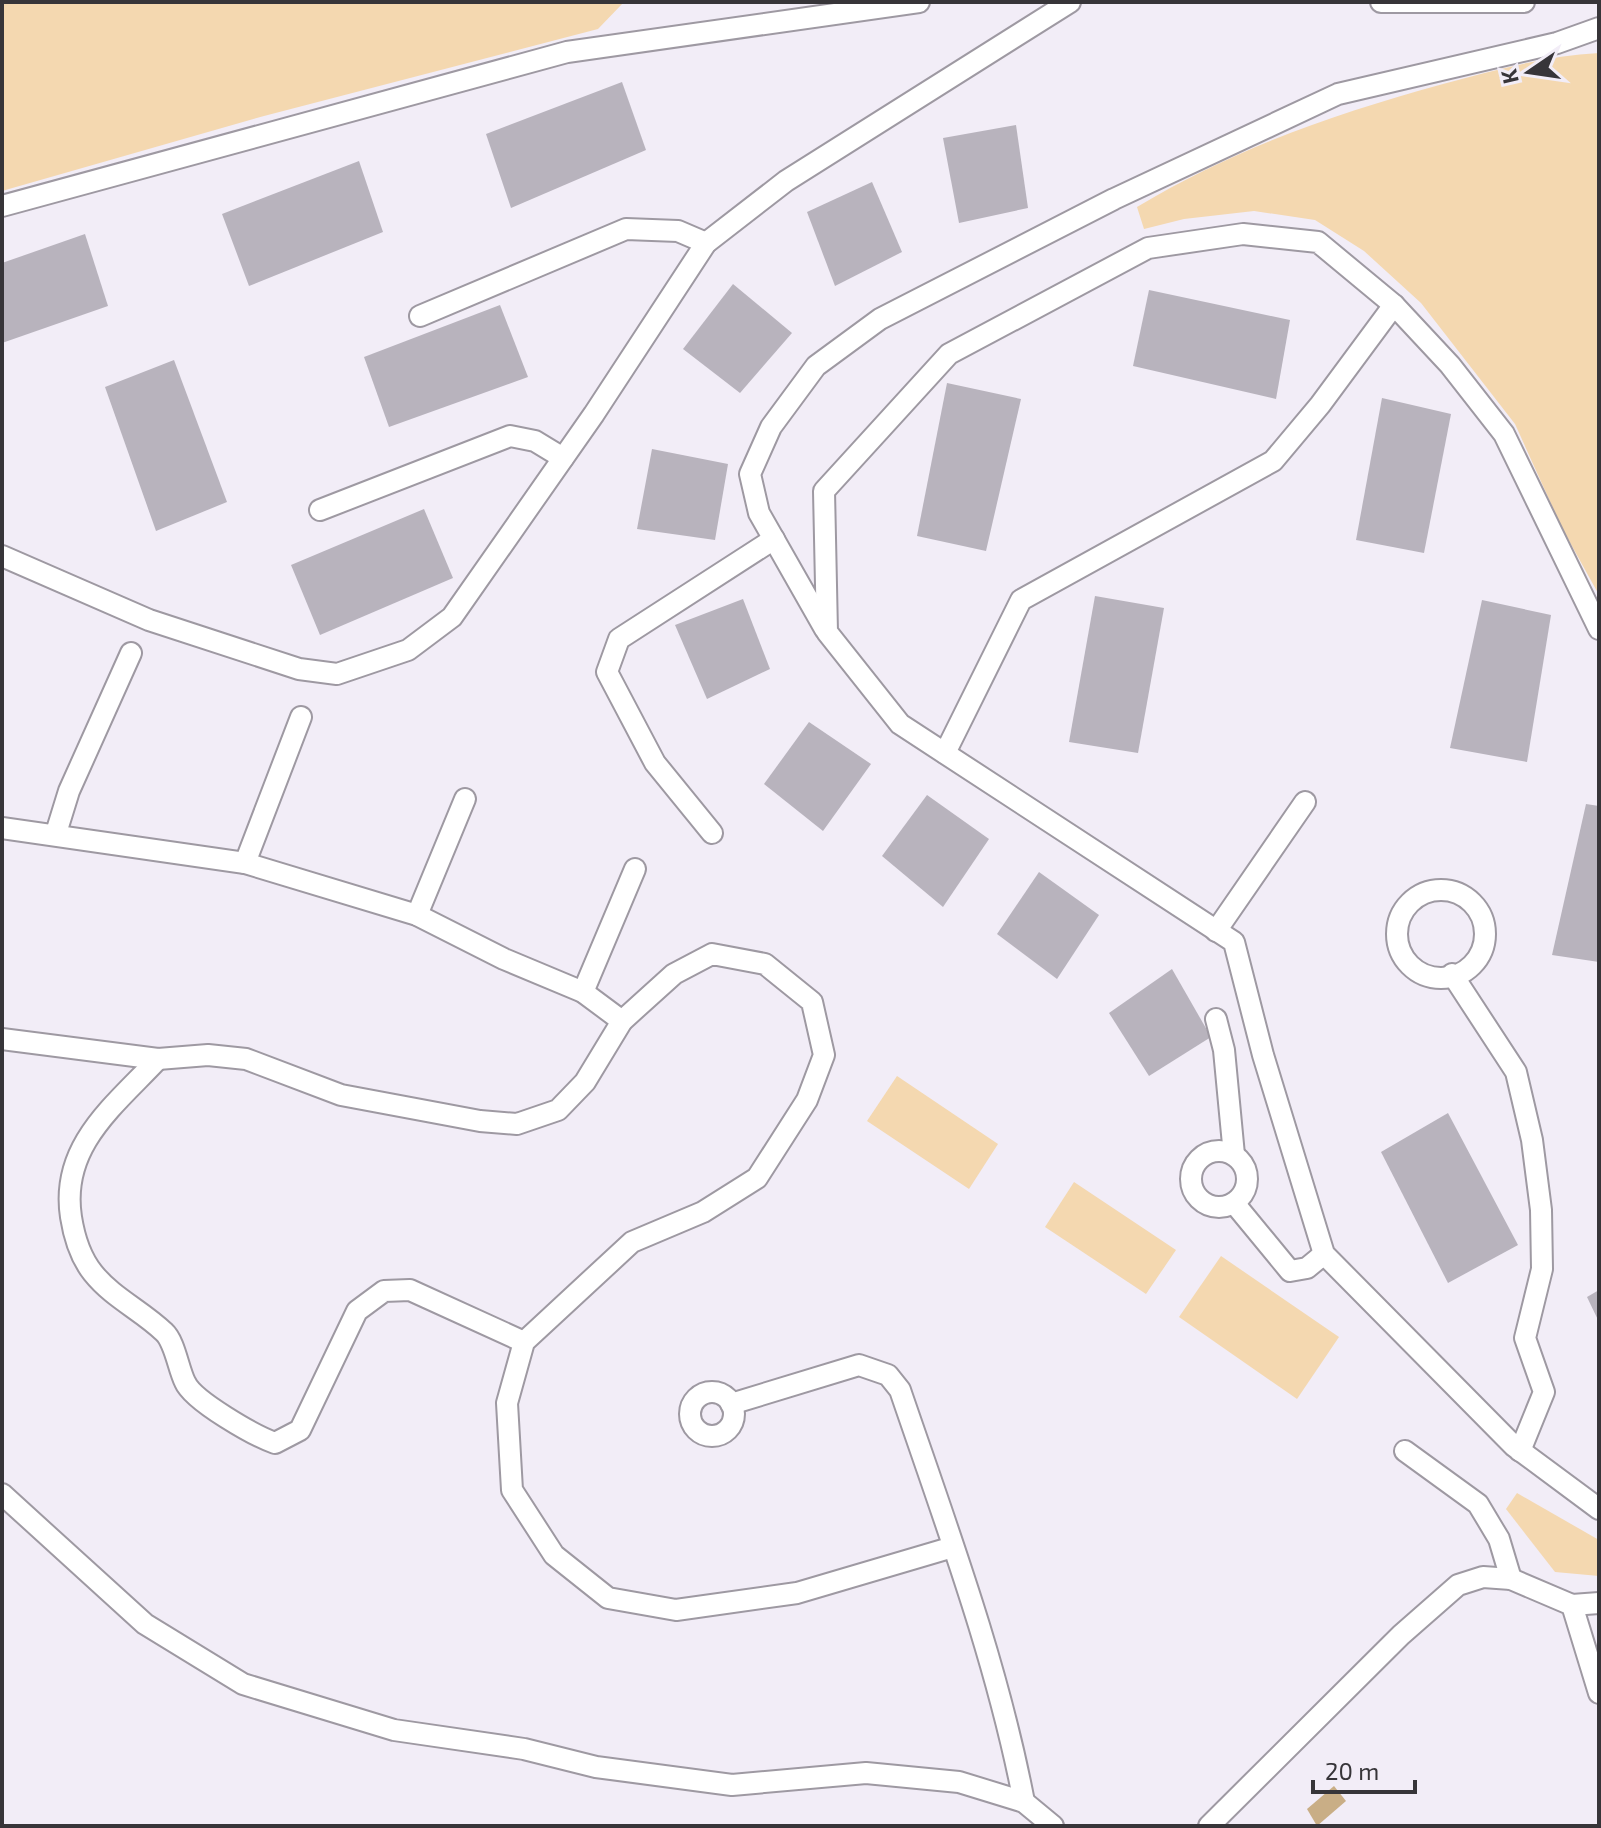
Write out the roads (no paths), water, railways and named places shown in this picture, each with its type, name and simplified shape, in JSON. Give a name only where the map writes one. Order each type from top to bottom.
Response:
[{"type":"lane","points":[[2,206],[567,52],[919,2]]},
{"type":"lane","points":[[2,556],[149,620],[299,669],[337,674],[408,650],[452,617],[563,458],[706,243],[786,181],[1070,2]]},
{"type":"lane","points":[[1381,2],[1524,2]]},
{"type":"lane","points":[[1599,28],[1557,43],[1338,94],[1114,199],[880,319],[816,366],[771,427],[750,474],[759,513],[827,632],[900,724],[1234,942],[1263,1055],[1324,1254],[1520,1451],[1599,1509]]},
{"type":"lane","points":[[420,316],[626,229],[678,231],[706,243]]},
{"type":"lane","points":[[827,632],[824,491],[949,354],[1148,248],[1243,234],[1318,242],[1394,305],[1450,365],[1504,434],[1599,629]]},
{"type":"lane","points":[[945,753],[1021,600],[1273,461],[1320,405],[1394,305]]},
{"type":"lane","points":[[320,510],[510,436],[535,441],[563,458]]},
{"type":"lane","points":[[712,833],[655,763],[607,672],[619,639],[774,539]]},
{"type":"lane","points":[[56,833],[69,791],[131,653]]},
{"type":"lane","points":[[245,863],[301,717]]},
{"type":"lane","points":[[417,915],[465,799]]},
{"type":"lane","points":[[1216,931],[1305,802]]},
{"type":"lane","points":[[2,828],[56,833],[245,863],[417,915],[583,992],[622,1021]]},
{"type":"lane","points":[[583,992],[635,869]]},
{"type":"lane","points":[[1437,890],[1465,897],[1482,919],[1483,948],[1476,961],[1467,971],[1452,974],[1439,978],[1424,975],[1403,956],[1398,942],[1402,913],[1423,894],[1437,890]]},
{"type":"lane","points":[[2,1039],[158,1059],[208,1055],[246,1059],[341,1095],[480,1121],[517,1124],[558,1110],[585,1082],[622,1021],[674,974],[712,954],[765,964],[812,1002],[824,1055],[807,1100],[757,1178],[703,1212],[632,1242],[524,1342],[507,1403],[512,1490],[554,1555],[608,1598],[676,1610],[797,1593],[953,1547]]},
{"type":"lane","points":[[1452,974],[1516,1072],[1534,1154],[1541,1210],[1542,1269],[1525,1338],[1544,1392],[1520,1451]]},
{"type":"lane","points":[[1216,1019],[1224,1050],[1234,1155]]},
{"type":"lane","points":[[158,1059],[95,1125],[75,1158],[67,1196],[73,1235],[91,1271],[116,1298],[167,1333],[186,1386],[250,1435],[275,1443],[300,1430],[357,1311],[384,1291],[410,1290],[524,1342]]},
{"type":"lane","points":[[1208,1153],[1234,1155],[1245,1169],[1247,1179],[1241,1197],[1234,1203],[1225,1207],[1206,1205],[1193,1192],[1194,1165],[1208,1153]]},
{"type":"lane","points":[[1234,1203],[1290,1271],[1307,1268],[1324,1254]]},
{"type":"lane","points":[[731,1404],[859,1365],[888,1375],[900,1390],[953,1547],[1013,1745],[1024,1802]]},
{"type":"lane","points":[[1405,1451],[1478,1504],[1499,1539],[1511,1579]]},
{"type":"lane","points":[[2,1494],[145,1624],[243,1684],[394,1730],[524,1749],[596,1767],[732,1785],[866,1773],[959,1782],[1024,1802],[1053,1826]]},
{"type":"lane","points":[[1209,1826],[1401,1635],[1458,1585],[1483,1577],[1511,1579],[1572,1605],[1599,1603]]},
{"type":"lane","points":[[1572,1605],[1599,1693]]}]
